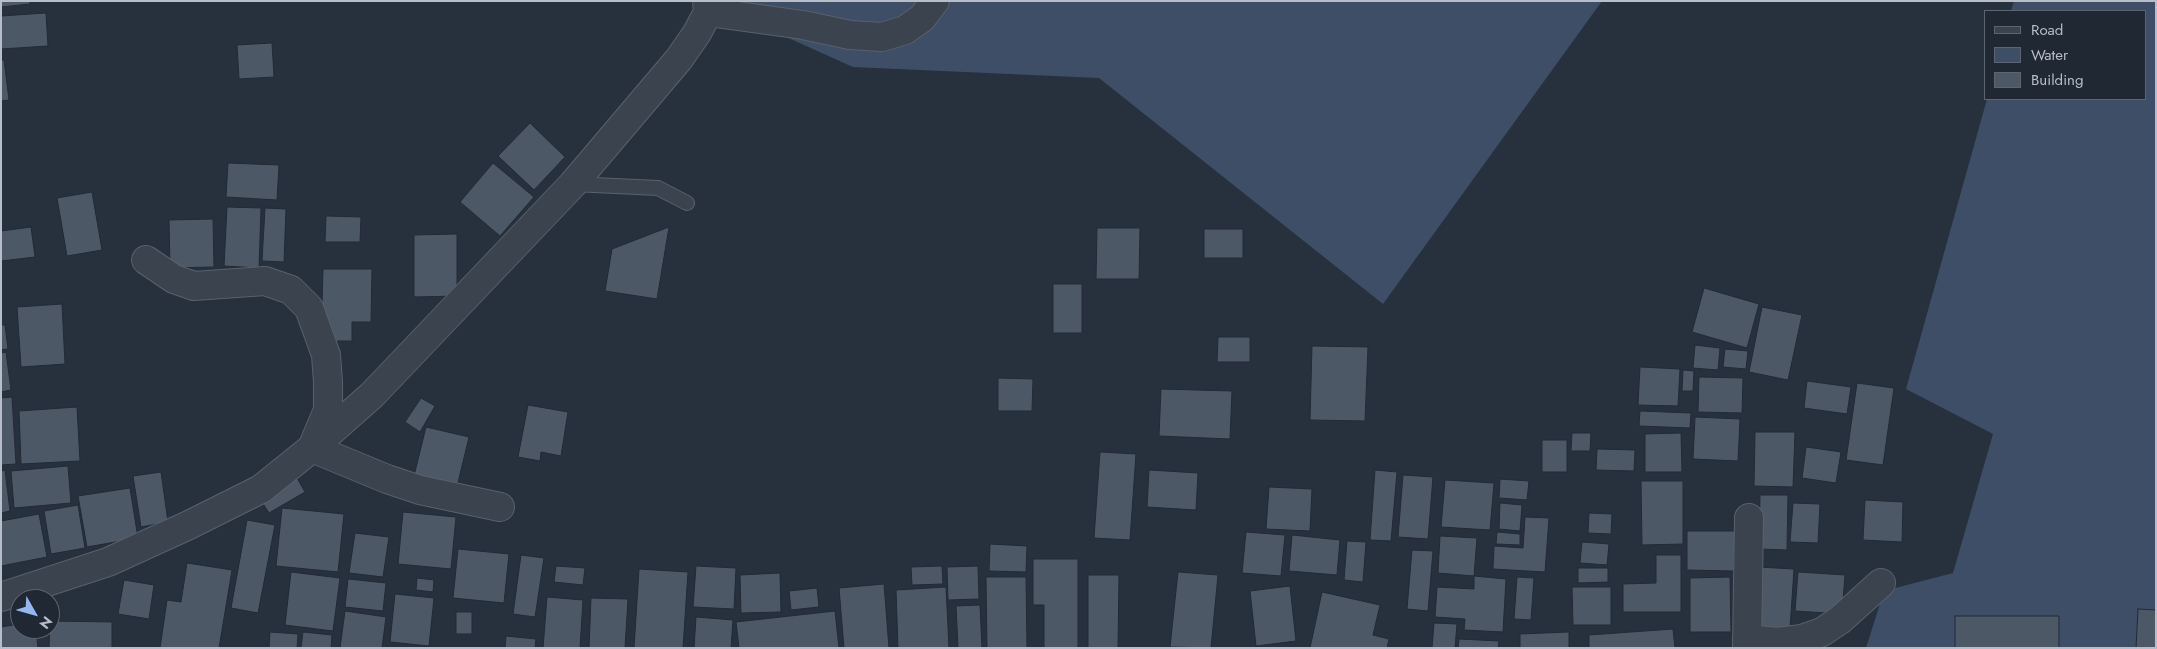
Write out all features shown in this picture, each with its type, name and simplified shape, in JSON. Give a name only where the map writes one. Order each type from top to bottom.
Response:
[{"type":"street","points":[[1,597],[108,562],[189,525],[260,488],[312,448],[372,394],[573,184],[679,59],[698,34],[708,7],[850,35],[882,37],[905,30],[922,18],[935,1]]},
{"type":"street","points":[[146,260],[174,280],[194,286],[264,281],[291,290],[309,308],[326,355],[328,382],[328,410],[312,448]]},
{"type":"street","points":[[312,448],[386,479],[420,490],[500,507]]},
{"type":"street","points":[[1749,518],[1747,644],[1802,639],[1822,632],[1840,620],[1881,582]]},
{"type":"lane","points":[[573,184],[658,188],[687,203]]},
{"type":"water","points":[[706,1],[1602,1],[1383,304],[1099,78],[853,67]]},
{"type":"water","points":[[2014,1],[2156,1],[2156,648],[1866,648],[1884,591],[1953,573],[1993,434],[1906,389],[1987,100],[2147,100],[2147,10],[2011,10]]},
{"type":"building","points":[[1,1],[30,1],[30,4],[1,7]]},
{"type":"building","points":[[46,13],[48,46],[1,49],[1,16]]},
{"type":"building","points":[[272,43],[274,77],[239,79],[237,45]]},
{"type":"building","points":[[1,60],[4,60],[9,100],[1,101]]},
{"type":"building","points":[[530,123],[565,157],[534,190],[498,156]]},
{"type":"building","points":[[228,163],[279,165],[277,200],[226,197]]},
{"type":"building","points":[[493,163],[534,197],[500,236],[460,202]]},
{"type":"building","points":[[92,192],[102,250],[67,256],[57,198]]},
{"type":"building","points":[[227,207],[261,208],[259,268],[224,266]]},
{"type":"building","points":[[265,208],[286,209],[284,262],[262,261]]},
{"type":"building","points":[[326,216],[361,217],[360,242],[325,242]]},
{"type":"building","points":[[213,219],[214,267],[170,268],[169,220]]},
{"type":"building","points":[[31,227],[35,257],[1,261],[1,231]]},
{"type":"building","points":[[669,227],[657,299],[605,291],[612,249]]},
{"type":"building","points":[[1097,228],[1140,228],[1139,279],[1096,279]]},
{"type":"building","points":[[1204,229],[1243,229],[1243,258],[1204,258]]},
{"type":"building","points":[[457,234],[457,296],[414,297],[414,235]]},
{"type":"building","points":[[323,269],[372,269],[371,322],[352,322],[352,341],[321,341]]},
{"type":"building","points":[[1053,284],[1082,284],[1082,333],[1053,333]]},
{"type":"building","points":[[1704,288],[1759,304],[1747,348],[1692,332]]},
{"type":"building","points":[[62,304],[65,364],[21,367],[17,307]]},
{"type":"building","points":[[1762,307],[1802,315],[1788,380],[1749,372]]},
{"type":"building","points":[[1,325],[5,325],[8,349],[1,350]]},
{"type":"building","points":[[1218,337],[1250,337],[1250,362],[1217,362]]},
{"type":"building","points":[[1695,345],[1720,348],[1718,370],[1693,368]]},
{"type":"building","points":[[1312,346],[1368,347],[1365,421],[1310,420]]},
{"type":"building","points":[[1725,349],[1748,351],[1746,369],[1723,367]]},
{"type":"building","points":[[6,352],[11,390],[1,392],[1,353]]},
{"type":"building","points":[[1640,367],[1680,369],[1678,406],[1638,405]]},
{"type":"building","points":[[1683,370],[1694,371],[1693,391],[1682,391]]},
{"type":"building","points":[[1699,377],[1743,378],[1742,413],[1698,412]]},
{"type":"building","points":[[998,378],[1033,379],[1032,411],[998,411]]},
{"type":"building","points":[[1807,381],[1851,387],[1847,414],[1804,408]]},
{"type":"building","points":[[1857,383],[1894,388],[1883,465],[1846,460]]},
{"type":"building","points":[[1161,389],[1232,391],[1230,439],[1159,436]]},
{"type":"building","points":[[12,397],[16,464],[1,465],[1,398]]},
{"type":"building","points":[[421,398],[435,406],[420,432],[405,422]]},
{"type":"building","points":[[528,405],[568,412],[561,456],[541,452],[540,461],[518,457]]},
{"type":"building","points":[[77,407],[80,461],[21,464],[19,411]]},
{"type":"building","points":[[1640,411],[1691,413],[1690,428],[1639,426]]},
{"type":"building","points":[[1695,417],[1740,419],[1738,461],[1693,459]]},
{"type":"building","points":[[426,427],[469,437],[456,491],[413,480]]},
{"type":"building","points":[[1755,432],[1795,432],[1793,487],[1754,486]]},
{"type":"building","points":[[1572,433],[1591,433],[1590,451],[1571,451]]},
{"type":"building","points":[[1681,433],[1682,472],[1645,472],[1645,434]]},
{"type":"building","points":[[1542,440],[1567,440],[1567,472],[1542,472]]},
{"type":"building","points":[[1806,447],[1841,452],[1836,483],[1802,478]]},
{"type":"building","points":[[1597,449],[1635,450],[1634,471],[1596,470]]},
{"type":"building","points":[[1100,452],[1136,454],[1130,540],[1094,538]]},
{"type":"building","points":[[68,466],[71,503],[14,508],[11,471]]},
{"type":"building","points":[[5,470],[10,511],[1,513],[1,471]]},
{"type":"building","points":[[1149,470],[1198,473],[1196,510],[1147,507]]},
{"type":"building","points":[[1375,470],[1397,472],[1391,541],[1370,540]]},
{"type":"building","points":[[293,471],[305,492],[269,513],[257,494]]},
{"type":"building","points":[[161,472],[168,522],[141,527],[133,476]]},
{"type":"building","points":[[1403,475],[1433,477],[1428,539],[1398,537]]},
{"type":"building","points":[[1500,479],[1529,481],[1527,500],[1499,498]]},
{"type":"building","points":[[1445,480],[1494,483],[1490,530],[1441,527]]},
{"type":"building","points":[[1641,481],[1683,481],[1683,544],[1642,545]]},
{"type":"building","points":[[1269,487],[1312,489],[1310,531],[1266,529]]},
{"type":"building","points":[[130,488],[138,538],[87,547],[78,496]]},
{"type":"building","points":[[1760,495],[1788,495],[1787,550],[1759,549]]},
{"type":"building","points":[[1865,500],[1903,502],[1902,542],[1863,540]]},
{"type":"building","points":[[1500,503],[1522,505],[1520,531],[1499,529]]},
{"type":"building","points":[[1793,503],[1820,504],[1818,543],[1790,542]]},
{"type":"building","points":[[78,505],[85,548],[51,554],[44,511]]},
{"type":"building","points":[[282,508],[344,514],[338,572],[276,566]]},
{"type":"building","points":[[403,512],[456,517],[451,569],[398,564]]},
{"type":"building","points":[[1589,513],[1612,514],[1611,534],[1588,533]]},
{"type":"building","points":[[39,514],[47,557],[1,566],[1,521]]},
{"type":"building","points":[[1525,517],[1549,518],[1545,572],[1493,569],[1494,546],[1523,548]]},
{"type":"building","points":[[247,520],[275,525],[258,613],[231,608]]},
{"type":"building","points":[[1687,531],[1735,531],[1734,571],[1687,570]]},
{"type":"building","points":[[1246,532],[1285,535],[1281,576],[1242,573]]},
{"type":"building","points":[[1497,532],[1520,534],[1520,545],[1496,544]]},
{"type":"building","points":[[355,533],[389,537],[383,577],[349,573]]},
{"type":"building","points":[[1292,535],[1340,540],[1337,575],[1289,571]]},
{"type":"building","points":[[1440,536],[1477,538],[1474,576],[1438,573]]},
{"type":"building","points":[[1347,541],[1366,542],[1363,582],[1344,580]]},
{"type":"building","points":[[1582,542],[1609,544],[1607,565],[1580,563]]},
{"type":"building","points":[[990,544],[1027,546],[1026,572],[989,571]]},
{"type":"building","points":[[458,549],[509,554],[504,603],[453,598]]},
{"type":"building","points":[[1412,550],[1433,551],[1428,611],[1407,609]]},
{"type":"building","points":[[521,555],[544,558],[535,617],[513,614]]},
{"type":"building","points":[[1656,555],[1681,555],[1681,612],[1623,612],[1623,584],[1656,583]]},
{"type":"building","points":[[1033,559],[1078,559],[1078,648],[1044,648],[1044,605],[1033,605]]},
{"type":"building","points":[[187,563],[232,570],[219,648],[160,648],[167,600],[181,602]]},
{"type":"building","points":[[556,566],[585,568],[583,585],[554,582]]},
{"type":"building","points":[[696,566],[736,568],[734,609],[693,607]]},
{"type":"building","points":[[942,566],[943,584],[912,585],[911,567]]},
{"type":"building","points":[[978,566],[979,599],[948,600],[947,567]]},
{"type":"building","points":[[1758,567],[1794,569],[1790,629],[1754,627]]},
{"type":"building","points":[[1578,568],[1608,568],[1608,582],[1578,583]]},
{"type":"building","points":[[639,569],[688,572],[683,648],[634,648]]},
{"type":"building","points":[[291,572],[340,578],[333,631],[285,625]]},
{"type":"building","points":[[1178,572],[1218,575],[1211,648],[1170,647]]},
{"type":"building","points":[[1798,572],[1845,575],[1842,614],[1795,611]]},
{"type":"building","points":[[780,573],[781,612],[741,613],[740,575]]},
{"type":"building","points":[[1088,575],[1119,575],[1118,648],[1088,648]]},
{"type":"building","points":[[1474,576],[1506,579],[1503,632],[1464,630],[1465,619],[1435,617],[1437,587],[1474,589]]},
{"type":"building","points":[[986,577],[1026,577],[1027,648],[987,648]]},
{"type":"building","points":[[1517,577],[1534,578],[1531,620],[1514,619]]},
{"type":"building","points":[[1730,577],[1731,632],[1690,632],[1690,578]]},
{"type":"building","points":[[417,578],[434,580],[433,592],[416,590]]},
{"type":"building","points":[[348,579],[386,583],[383,611],[345,607]]},
{"type":"building","points":[[124,580],[154,585],[149,619],[118,614]]},
{"type":"building","points":[[884,584],[889,648],[844,648],[839,588]]},
{"type":"building","points":[[1290,586],[1296,641],[1256,646],[1250,591]]},
{"type":"building","points":[[946,587],[949,648],[898,648],[896,590]]},
{"type":"building","points":[[1572,587],[1611,587],[1611,625],[1573,625]]},
{"type":"building","points":[[817,588],[819,607],[791,610],[789,591]]},
{"type":"building","points":[[1322,592],[1380,605],[1373,635],[1389,639],[1387,648],[1310,648]]},
{"type":"building","points":[[395,594],[434,598],[429,646],[390,642]]},
{"type":"building","points":[[547,597],[583,600],[580,648],[543,648]]},
{"type":"building","points":[[591,598],[628,599],[625,648],[589,648]]},
{"type":"building","points":[[980,605],[982,648],[958,648],[956,606]]},
{"type":"building","points":[[2138,609],[2156,610],[2156,648],[2136,648]]},
{"type":"building","points":[[345,611],[386,617],[382,648],[340,648]]},
{"type":"building","points":[[835,611],[839,648],[739,648],[736,622]]},
{"type":"building","points":[[456,612],[472,612],[472,634],[456,634]]},
{"type":"building","points":[[1955,616],[2059,616],[2059,648],[1955,648]]},
{"type":"building","points":[[696,617],[733,620],[731,648],[694,648]]},
{"type":"building","points":[[60,621],[112,622],[112,648],[49,648],[49,639],[60,639]]},
{"type":"building","points":[[1434,623],[1457,624],[1455,648],[1432,648]]},
{"type":"building","points":[[10,626],[10,639],[37,639],[38,648],[1,648],[1,627]]},
{"type":"building","points":[[1673,629],[1675,648],[1589,648],[1589,635]]},
{"type":"building","points":[[270,632],[298,634],[297,648],[269,648]]},
{"type":"building","points":[[303,632],[332,635],[331,648],[301,648]]},
{"type":"building","points":[[1569,632],[1569,648],[1520,648],[1520,634]]},
{"type":"building","points":[[506,636],[536,639],[535,648],[505,648]]},
{"type":"building","points":[[1459,639],[1499,641],[1498,648],[1458,648]]}]
